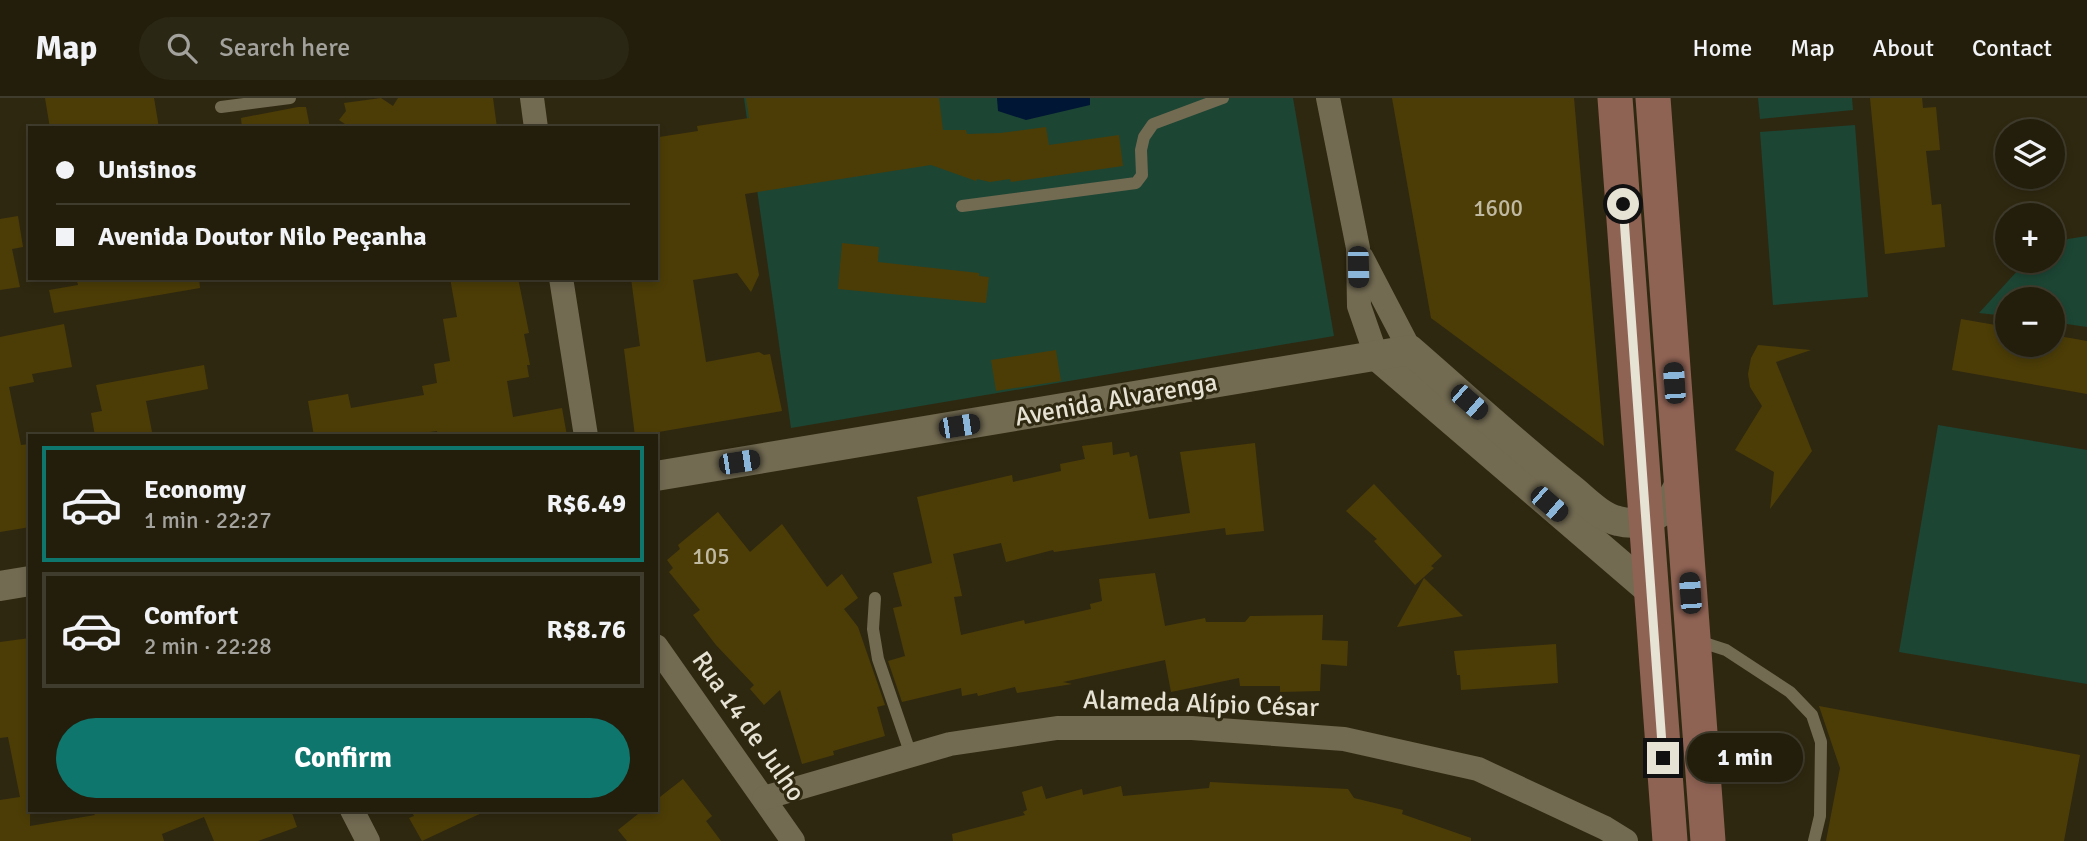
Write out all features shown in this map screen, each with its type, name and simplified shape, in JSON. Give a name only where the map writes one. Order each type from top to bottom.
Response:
[{"type":"main road","points":[[1615,98],[1670,841]]},
{"type":"main road","points":[[1653,98],[1707,841]]},
{"type":"street","points":[[532,98],[536,126]]},
{"type":"street","points":[[1328,98],[1358,248],[1359,306],[1376,355],[1651,591]]},
{"type":"street","points":[[1358,248],[1377,290],[1410,350],[1548,471],[1606,517],[1627,523],[1646,520],[1659,514],[1670,504],[1681,478]]},
{"type":"street","points":[[561,280],[586,434]]},
{"type":"street","name":"Avenida Alvarenga","points":[[658,476],[1410,350]]},
{"type":"street","points":[[1507,469],[1548,471]]},
{"type":"street","points":[[0,586],[28,581]]},
{"type":"street","name":"Rua 14 de Julho","points":[[658,649],[793,841]]},
{"type":"street","name":"Alameda Alípio César","points":[[764,798],[950,744],[1057,728],[1192,728],[1344,739],[1478,769],[1605,828],[1626,841]]},
{"type":"street","points":[[353,812],[368,841]]},
{"type":"lane","points":[[221,107],[290,98]]},
{"type":"lane","points":[[962,206],[1136,183],[1142,174],[1141,150],[1144,137],[1153,124],[1223,98]]},
{"type":"lane","points":[[875,598],[873,629],[878,659],[911,755]]},
{"type":"lane","points":[[1693,639],[1726,650],[1790,692],[1812,715],[1821,742],[1820,816],[1814,841]]},
{"type":"green space","points":[[744,98],[1293,98],[1334,336],[791,428]]},
{"type":"green space","points":[[1758,98],[1852,98],[1853,110],[1760,119]]},
{"type":"green space","points":[[1855,125],[1868,297],[1773,305],[1760,132]]},
{"type":"green space","points":[[2087,236],[2087,327],[2065,324],[2065,287],[2003,287],[2015,273],[2065,273],[2065,241]]},
{"type":"green space","points":[[1995,295],[1995,315],[1979,313]]},
{"type":"green space","points":[[1938,425],[2087,450],[2087,684],[1899,652]]},
{"type":"water","points":[[997,98],[1090,98],[1090,105],[1026,120],[998,111]]},
{"type":"building","points":[[45,98],[154,98],[159,126],[50,126]]},
{"type":"building","points":[[381,98],[393,106],[398,98],[493,98],[497,126],[348,126],[339,120],[346,111],[344,103]]},
{"type":"building","points":[[746,98],[939,98],[943,130],[966,130],[967,134],[1046,127],[1049,145],[1119,135],[1123,166],[1011,182],[1010,179],[990,182],[976,181],[931,165],[745,194],[759,275],[751,292],[737,273],[693,280],[706,362],[759,352],[770,354],[782,411],[635,434],[624,349],[640,346],[631,280],[658,280],[658,138],[698,131],[697,126],[749,118]]},
{"type":"building","points":[[1392,98],[1574,98],[1604,446],[1431,318]]},
{"type":"building","points":[[1870,98],[1922,98],[1923,108],[1936,107],[1940,150],[1926,151],[1932,205],[1941,204],[1945,247],[1885,254]]},
{"type":"building","points":[[306,107],[310,126],[242,126],[241,118]]},
{"type":"building","points":[[18,216],[23,247],[12,249],[20,287],[0,290],[0,219]]},
{"type":"building","points":[[842,243],[879,247],[878,262],[979,273],[979,276],[989,277],[986,303],[838,289]]},
{"type":"building","points":[[77,280],[199,280],[200,288],[54,313],[49,290],[78,285]]},
{"type":"building","points":[[450,280],[518,280],[529,333],[524,334],[530,365],[527,365],[529,377],[507,381],[513,417],[562,408],[567,434],[438,434],[437,431],[414,434],[314,434],[308,401],[348,394],[351,408],[424,395],[422,386],[437,383],[434,364],[450,361],[443,319],[457,317]]},
{"type":"building","points":[[1961,319],[1995,325],[1995,357],[2065,357],[2065,337],[2087,341],[2087,394],[1952,370]]},
{"type":"building","points":[[64,324],[72,367],[32,374],[34,382],[9,387],[21,445],[28,444],[28,527],[0,532],[0,337]]},
{"type":"building","points":[[1758,345],[1811,350],[1776,362],[1812,451],[1770,509],[1774,472],[1735,450],[1762,406],[1750,387],[1748,374],[1751,358]]},
{"type":"building","points":[[1056,350],[1061,381],[996,391],[991,360]]},
{"type":"building","points":[[204,365],[208,389],[146,401],[152,432],[147,434],[95,434],[91,413],[102,411],[96,385]]},
{"type":"building","points":[[1112,442],[1113,455],[1129,452],[1130,457],[1137,455],[1149,519],[1190,513],[1180,452],[1255,443],[1264,531],[1226,535],[1225,528],[1054,552],[1053,550],[1006,562],[1001,543],[953,554],[962,596],[954,597],[961,635],[1024,620],[1025,624],[1091,609],[1090,604],[1102,601],[1099,579],[1155,573],[1165,626],[1205,618],[1206,622],[1245,622],[1250,616],[1323,615],[1322,640],[1348,641],[1347,666],[1321,664],[1320,691],[1280,692],[1280,686],[1240,686],[1239,678],[1171,692],[1165,660],[1063,682],[1072,684],[1017,693],[1015,687],[978,696],[977,693],[962,696],[961,688],[902,702],[888,661],[905,656],[893,608],[902,606],[893,573],[932,563],[917,497],[1012,475],[1013,482],[1061,471],[1060,464],[1085,459],[1082,446]]},
{"type":"building","points":[[1374,484],[1442,556],[1431,566],[1434,568],[1415,585],[1374,541],[1377,539],[1346,511]]},
{"type":"building","points":[[718,512],[750,552],[782,524],[827,587],[842,574],[858,598],[844,609],[858,627],[885,705],[877,707],[885,736],[833,751],[834,755],[802,764],[780,690],[764,705],[750,689],[754,685],[716,645],[693,615],[700,610],[669,572],[673,568],[667,560],[680,549],[678,545]]},
{"type":"building","points":[[1424,578],[1463,616],[1397,627]]},
{"type":"building","points":[[28,638],[30,826],[95,815],[93,812],[292,812],[297,827],[258,841],[214,841],[204,817],[162,834],[164,841],[0,841],[0,800],[20,797],[8,737],[0,738],[0,642]]},
{"type":"building","points":[[1556,644],[1558,683],[1461,690],[1454,651]]},
{"type":"building","points":[[1819,706],[2080,755],[2064,841],[1826,841],[1840,768]]},
{"type":"building","points":[[683,779],[712,816],[706,821],[721,841],[627,841],[618,830],[640,812],[658,812],[658,798]]},
{"type":"building","points":[[1210,782],[1348,789],[1354,798],[1403,810],[1402,814],[1471,838],[1471,841],[953,841],[952,834],[1025,815],[1023,812],[1027,810],[1022,792],[1042,786],[1046,799],[1082,789],[1083,795],[1121,786],[1123,796],[1209,788]]},
{"type":"building","points":[[412,812],[484,812],[422,841],[409,818],[414,816]]},
{"type":"route","points":[[1623,204],[1663,758]]}]
